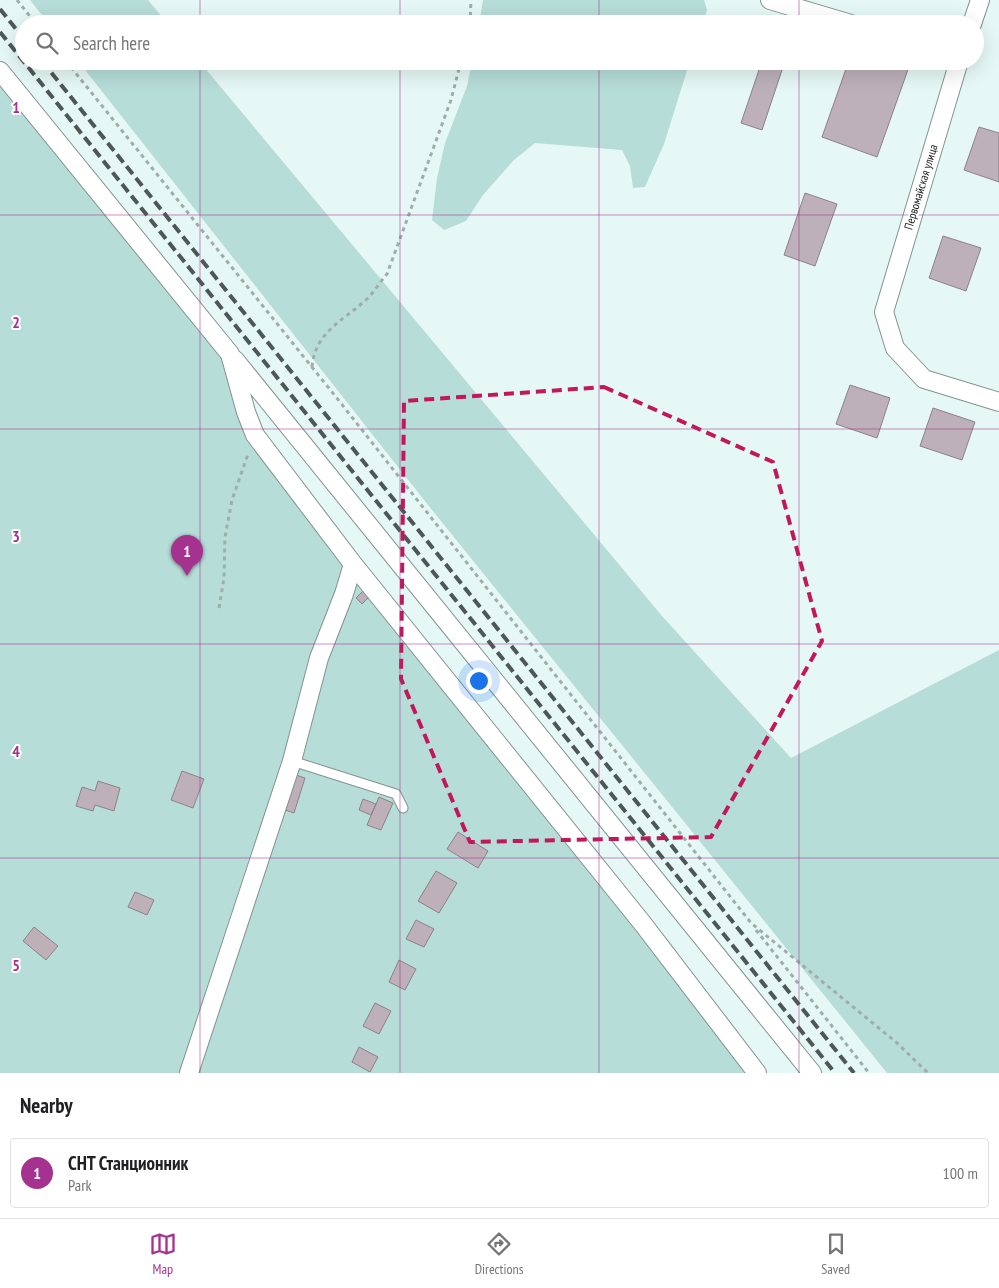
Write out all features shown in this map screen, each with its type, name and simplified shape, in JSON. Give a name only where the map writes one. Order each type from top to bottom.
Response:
[{"type":"street","points":[[770,0],[821,15]]},
{"type":"street","points":[[975,15],[980,0]]},
{"type":"street","points":[[0,70],[812,1073]]},
{"type":"street","name":"Первомайская улица","points":[[956,70],[884,312],[895,348],[924,379],[999,402]]},
{"type":"street","points":[[230,354],[246,412],[255,435],[353,564],[643,924],[757,1073]]},
{"type":"street","points":[[189,1073],[292,762],[319,658],[344,594],[353,564]]},
{"type":"lane","points":[[292,762],[396,794],[403,808]]},
{"type":"path","points":[[17,0],[29,15]]},
{"type":"path","points":[[470,15],[471,0]]},
{"type":"path","points":[[73,70],[312,367],[869,1073]]},
{"type":"path","points":[[312,367],[313,353],[322,337],[368,298],[387,274],[451,100],[459,70]]},
{"type":"path","points":[[219,608],[224,578],[225,537],[232,500],[255,435]]},
{"type":"path","points":[[751,923],[897,1043],[928,1073]]},
{"type":"highlighted area","points":[[604,387],[773,462],[822,641],[711,837],[470,842],[401,679],[404,401]]},
{"type":"shaded area","points":[[30,0],[148,0],[160,15],[42,15]]},
{"type":"shaded area","points":[[483,0],[704,0],[707,10],[706,15],[480,15]]},
{"type":"shaded area","points":[[0,63],[231,350],[258,431],[416,630],[672,945],[761,1073],[0,1073]]},
{"type":"shaded area","points":[[85,70],[207,70],[662,616],[791,758],[999,650],[999,1073],[887,1073],[424,500]]},
{"type":"shaded area","points":[[470,70],[687,70],[664,144],[645,187],[633,188],[630,166],[622,150],[535,143],[514,160],[483,195],[466,221],[444,230],[432,220],[437,178],[445,143],[467,86]]},
{"type":"building","points":[[759,70],[782,70],[762,130],[741,123]]},
{"type":"building","points":[[846,70],[908,70],[877,157],[822,137]]},
{"type":"building","points":[[979,127],[999,133],[999,182],[964,170]]},
{"type":"building","points":[[805,193],[837,204],[815,266],[784,255]]},
{"type":"building","points":[[943,236],[981,248],[966,291],[929,278]]},
{"type":"building","points":[[850,385],[890,398],[877,438],[836,424]]},
{"type":"building","points":[[933,408],[975,422],[962,460],[920,446]]},
{"type":"building","points":[[364,590],[370,596],[362,604],[356,598]]},
{"type":"building","points":[[182,771],[204,779],[193,808],[171,800]]},
{"type":"building","points":[[293,774],[305,778],[294,813],[282,809]]},
{"type":"building","points":[[98,781],[120,788],[114,811],[95,805],[93,811],[76,806],[82,787],[95,791]]},
{"type":"building","points":[[379,797],[393,803],[381,830],[367,825]]},
{"type":"building","points":[[363,799],[376,804],[371,815],[359,810]]},
{"type":"building","points":[[458,832],[488,851],[478,868],[447,849]]},
{"type":"building","points":[[436,871],[457,883],[439,913],[418,901]]},
{"type":"building","points":[[135,892],[154,900],[147,915],[128,907]]},
{"type":"building","points":[[416,920],[434,929],[424,947],[406,939]]},
{"type":"building","points":[[34,927],[58,946],[46,960],[23,941]]},
{"type":"building","points":[[399,960],[416,969],[405,990],[389,982]]},
{"type":"building","points":[[375,1003],[391,1011],[379,1034],[363,1026]]},
{"type":"building","points":[[359,1047],[378,1057],[370,1072],[352,1062]]},
{"type":"railway","points":[[0,9],[15,28]]},
{"type":"railway","points":[[0,32],[15,51]]},
{"type":"railway","points":[[30,70],[835,1073]]},
{"type":"railway","points":[[49,70],[854,1073]]},
{"type":"place","name":"СНТ Станционник","points":[[187,576]]}]
